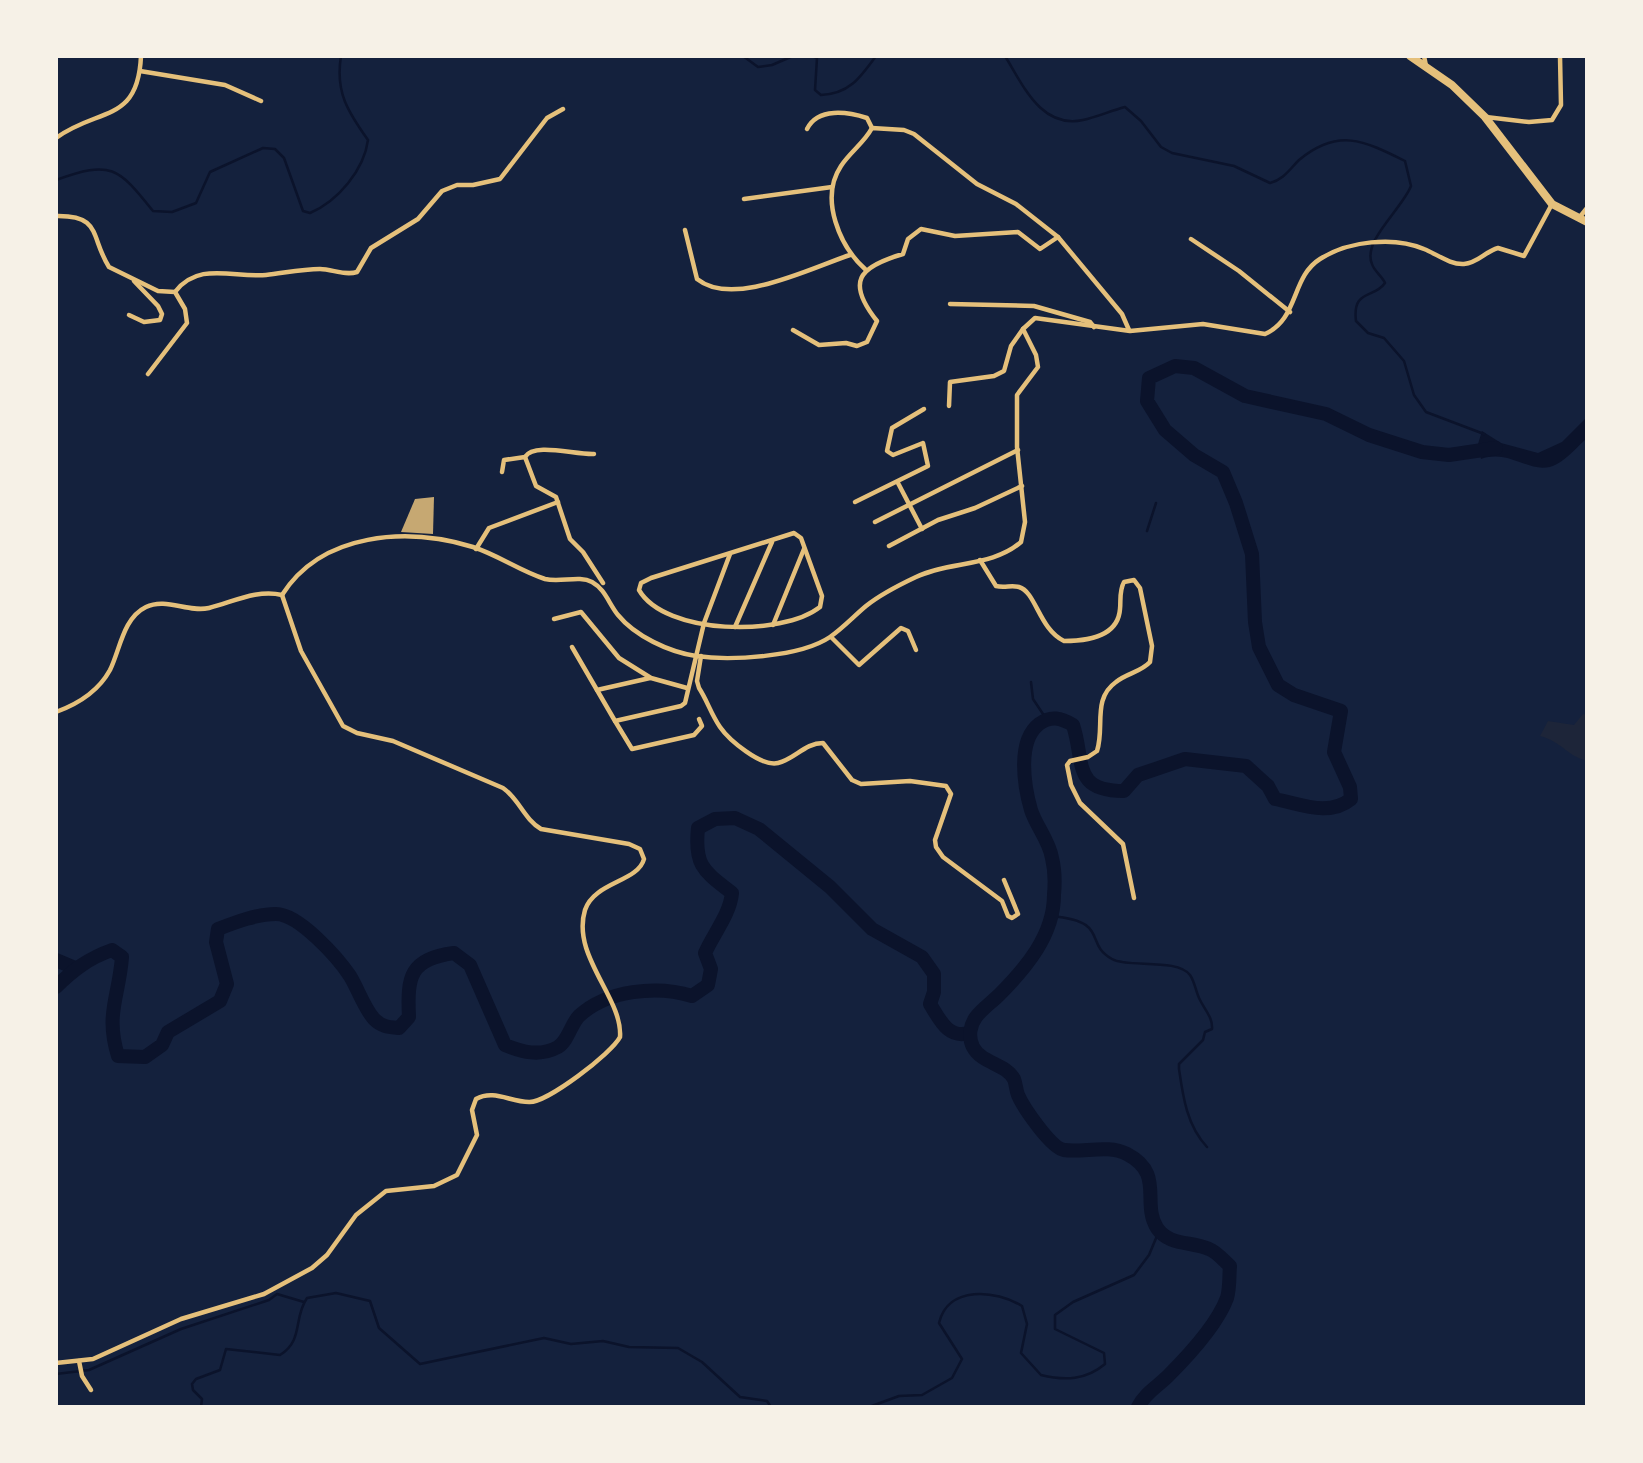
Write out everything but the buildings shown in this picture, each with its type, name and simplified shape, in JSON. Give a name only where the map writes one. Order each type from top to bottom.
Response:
[{"type":"highway","points":[[1410,56],[1452,85],[1485,117],[1552,204],[1583,220]]},
{"type":"street","points":[[56,138],[70,128],[119,110],[137,86],[141,56]]},
{"type":"street","points":[[1424,56],[1426,67]]},
{"type":"street","points":[[1485,117],[1529,122],[1552,120],[1561,105],[1560,56]]},
{"type":"street","points":[[140,71],[225,85],[261,102]]},
{"type":"street","points":[[56,216],[77,216],[88,223],[99,240],[109,267],[158,291],[175,292],[189,278],[218,272],[266,275],[316,269],[357,272],[371,248],[418,219],[442,191],[457,185],[500,179],[547,118],[563,109]]},
{"type":"street","points":[[807,129],[820,116],[837,113],[867,118],[872,128]]},
{"type":"street","points":[[866,270],[850,255],[839,234],[832,187],[840,168],[872,128]]},
{"type":"street","points":[[872,128],[904,130],[915,134],[977,184],[1016,204],[1058,237],[1122,314],[1130,331]]},
{"type":"street","points":[[744,199],[832,187]]},
{"type":"street","points":[[949,406],[949,384],[994,376],[1004,371],[1011,346],[1035,318],[1130,331],[1203,324],[1265,334],[1284,321],[1311,266],[1330,254],[1365,243],[1378,243],[1421,247],[1458,264],[1478,260],[1498,248],[1524,256],[1552,204]]},
{"type":"street","points":[[1583,220],[1587,208]]},
{"type":"street","points":[[793,330],[819,345],[846,343],[857,346],[867,342],[877,321],[860,298],[861,279],[866,270],[880,261],[903,254],[908,239],[921,229],[955,236],[1018,232],[1041,249],[1058,237]]},
{"type":"street","points":[[685,230],[697,279],[726,291],[765,284],[850,255]]},
{"type":"street","points":[[1191,239],[1239,271],[1290,312]]},
{"type":"street","points":[[129,316],[152,323],[160,320],[162,314],[158,306],[133,281]]},
{"type":"street","points":[[149,374],[187,323],[185,309],[175,292]]},
{"type":"street","points":[[950,304],[1041,307],[1090,322],[1094,327]]},
{"type":"street","points":[[56,712],[85,699],[106,677],[125,631],[140,611],[156,603],[206,609],[251,596],[282,595],[309,565],[365,538],[397,535],[476,548],[546,579],[588,580],[604,593],[629,627],[657,643],[699,656],[773,654],[807,648],[831,637],[869,604],[908,581],[942,568],[1007,552],[1021,542],[1025,522],[1018,450],[1017,395],[1038,367],[1036,355],[1023,329]]},
{"type":"street","points":[[855,502],[898,483],[929,463],[923,443],[889,454],[887,451],[892,428],[924,409]]},
{"type":"street","points":[[502,472],[503,460],[524,457],[533,448],[573,455],[594,454]]},
{"type":"street","points":[[875,522],[1018,450]]},
{"type":"street","points":[[524,457],[538,488],[552,494],[558,502],[570,539],[583,552],[603,583]]},
{"type":"street","points":[[898,483],[922,529]]},
{"type":"street","points":[[889,546],[1022,486]]},
{"type":"street","points":[[476,548],[489,528],[558,502]]},
{"type":"street","points":[[796,533],[804,548],[822,601],[812,613],[773,625],[735,627],[704,623],[661,610],[643,596],[639,586],[651,578],[796,533]]},
{"type":"street","points":[[735,627],[772,541]]},
{"type":"street","points":[[773,625],[804,548]]},
{"type":"street","points":[[730,553],[704,623],[696,681],[721,729],[763,762],[778,763],[805,748],[823,743],[852,780],[861,784],[910,781],[946,786],[951,794],[935,840],[939,853],[1002,901],[1008,916],[1012,918],[1018,914],[1017,909],[1004,880]]},
{"type":"street","points":[[980,560],[996,586],[1020,587],[1028,593],[1046,628],[1064,641],[1106,634],[1113,629],[1120,613],[1120,591],[1124,582],[1134,580],[1140,588],[1153,656],[1145,667],[1118,680],[1107,691],[1100,709],[1097,751],[1067,765],[1071,785],[1088,813],[1123,844],[1134,898]]},
{"type":"street","points":[[56,1363],[93,1360],[181,1319],[264,1294],[321,1262],[356,1216],[386,1191],[435,1186],[451,1180],[464,1167],[475,1143],[477,1127],[472,1110],[476,1099],[494,1094],[529,1102],[552,1096],[617,1042],[620,1033],[605,988],[591,962],[583,935],[584,914],[591,898],[599,891],[640,868],[644,859],[640,849],[629,844],[541,829],[529,821],[515,799],[503,788],[393,741],[357,733],[343,726],[300,651],[282,595]]},
{"type":"street","points":[[554,620],[581,612],[619,658],[651,678],[687,688]]},
{"type":"street","points":[[831,637],[859,665],[901,628],[908,631],[916,650]]},
{"type":"street","points":[[572,647],[632,749],[694,735],[702,726],[699,719]]},
{"type":"street","points":[[615,721],[685,703],[687,688],[699,656]]},
{"type":"street","points":[[597,690],[651,678]]},
{"type":"street","points":[[79,1361],[91,1390]]},
{"type":"shaded area","points":[[1587,417],[1587,438],[1557,464],[1539,468],[1502,457],[1481,459],[1478,444],[1482,431],[1501,443],[1538,453],[1562,442]]},
{"type":"shaded area","points":[[1583,714],[1587,715],[1587,761],[1540,736],[1548,721],[1574,725]]},
{"type":"waterway","points":[[56,180],[89,170],[112,171],[131,185],[153,211],[172,212],[196,203],[210,172],[263,148],[275,149],[284,158],[303,211],[310,213],[340,193],[355,173],[366,151],[368,140],[354,120],[342,91],[341,56]]},
{"type":"waterway","points":[[743,56],[758,67],[772,65],[793,56]]},
{"type":"waterway","points":[[812,56],[817,58],[815,90],[821,95],[846,88],[859,78],[876,56]]},
{"type":"waterway","points":[[1005,56],[1035,102],[1056,118],[1068,121],[1083,120],[1125,107],[1141,121],[1161,147],[1172,153],[1234,166],[1270,183],[1283,177],[1313,150],[1339,141],[1363,143],[1405,161],[1411,186],[1378,235],[1370,255],[1373,267],[1385,283],[1357,304],[1356,321],[1368,333],[1384,338],[1404,361],[1414,395],[1426,412],[1484,434]]},
{"type":"waterway","points":[[1138,1407],[1193,1350],[1216,1319],[1227,1298],[1230,1266],[1212,1250],[1162,1234],[1153,1218],[1149,1179],[1139,1162],[1120,1151],[1058,1148],[1025,1108],[1010,1074],[982,1057],[971,1043],[970,1031],[974,1020],[1009,985],[1037,950],[1053,910],[1055,882],[1052,858],[1031,810],[1026,789],[1024,764],[1027,741],[1039,724],[1048,719],[1060,719],[1073,725],[1088,780],[1107,790],[1124,791],[1138,775],[1185,759],[1246,766],[1268,786],[1275,799],[1324,808],[1334,807],[1351,799],[1350,787],[1334,752],[1341,711],[1294,695],[1278,685],[1259,647],[1255,622],[1252,554],[1223,472],[1194,455],[1165,430],[1147,401],[1149,378],[1175,366],[1194,368],[1245,396],[1326,414],[1369,435],[1422,452],[1449,455],[1496,448]]},
{"type":"waterway","points":[[1147,531],[1156,503]]},
{"type":"waterway","points":[[1031,682],[1033,699],[1047,720]]},
{"type":"waterway","points":[[56,987],[82,965],[104,953],[112,950],[122,957],[114,1006],[114,1041],[118,1056],[145,1057],[162,1045],[168,1032],[220,1001],[227,984],[216,942],[218,929],[254,917],[276,914],[296,921],[327,948],[350,976],[367,1009],[380,1024],[399,1028],[409,1017],[409,991],[414,972],[428,960],[454,953],[470,965],[505,1045],[524,1051],[545,1052],[558,1047],[579,1016],[604,1000],[648,991],[692,996],[708,985],[711,969],[705,953],[725,916],[732,893],[703,866],[698,851],[698,828],[715,819],[735,818],[759,829],[830,887],[872,929],[922,957],[934,974],[934,992],[930,1004],[937,1016],[950,1031],[969,1033]]},
{"type":"waterway","points":[[1052,916],[1082,923],[1089,928],[1104,953],[1119,962],[1175,967],[1190,975],[1210,1018],[1212,1029],[1205,1032],[1203,1040],[1179,1064],[1179,1069],[1190,1120],[1207,1147]]},
{"type":"waterway","points":[[56,960],[75,968]]},
{"type":"waterway","points":[[869,1407],[899,1396],[922,1395],[952,1378],[962,1359],[939,1323],[952,1302],[974,1294],[987,1294],[1022,1306],[1027,1324],[1021,1353],[1041,1375],[1075,1378],[1098,1369],[1105,1364],[1104,1353],[1055,1329],[1055,1315],[1073,1302],[1134,1275],[1149,1255],[1159,1231]]},
{"type":"waterway","points":[[201,1407],[202,1399],[193,1390],[192,1384],[196,1379],[220,1370],[226,1349],[280,1355],[292,1343],[307,1298],[336,1293],[370,1301],[379,1328],[420,1364],[544,1338],[571,1344],[603,1341],[629,1347],[678,1348],[702,1362],[740,1397],[767,1401],[771,1407]]},
{"type":"waterway","points":[[56,1374],[89,1370],[181,1329],[269,1300],[277,1294],[304,1302]]}]
